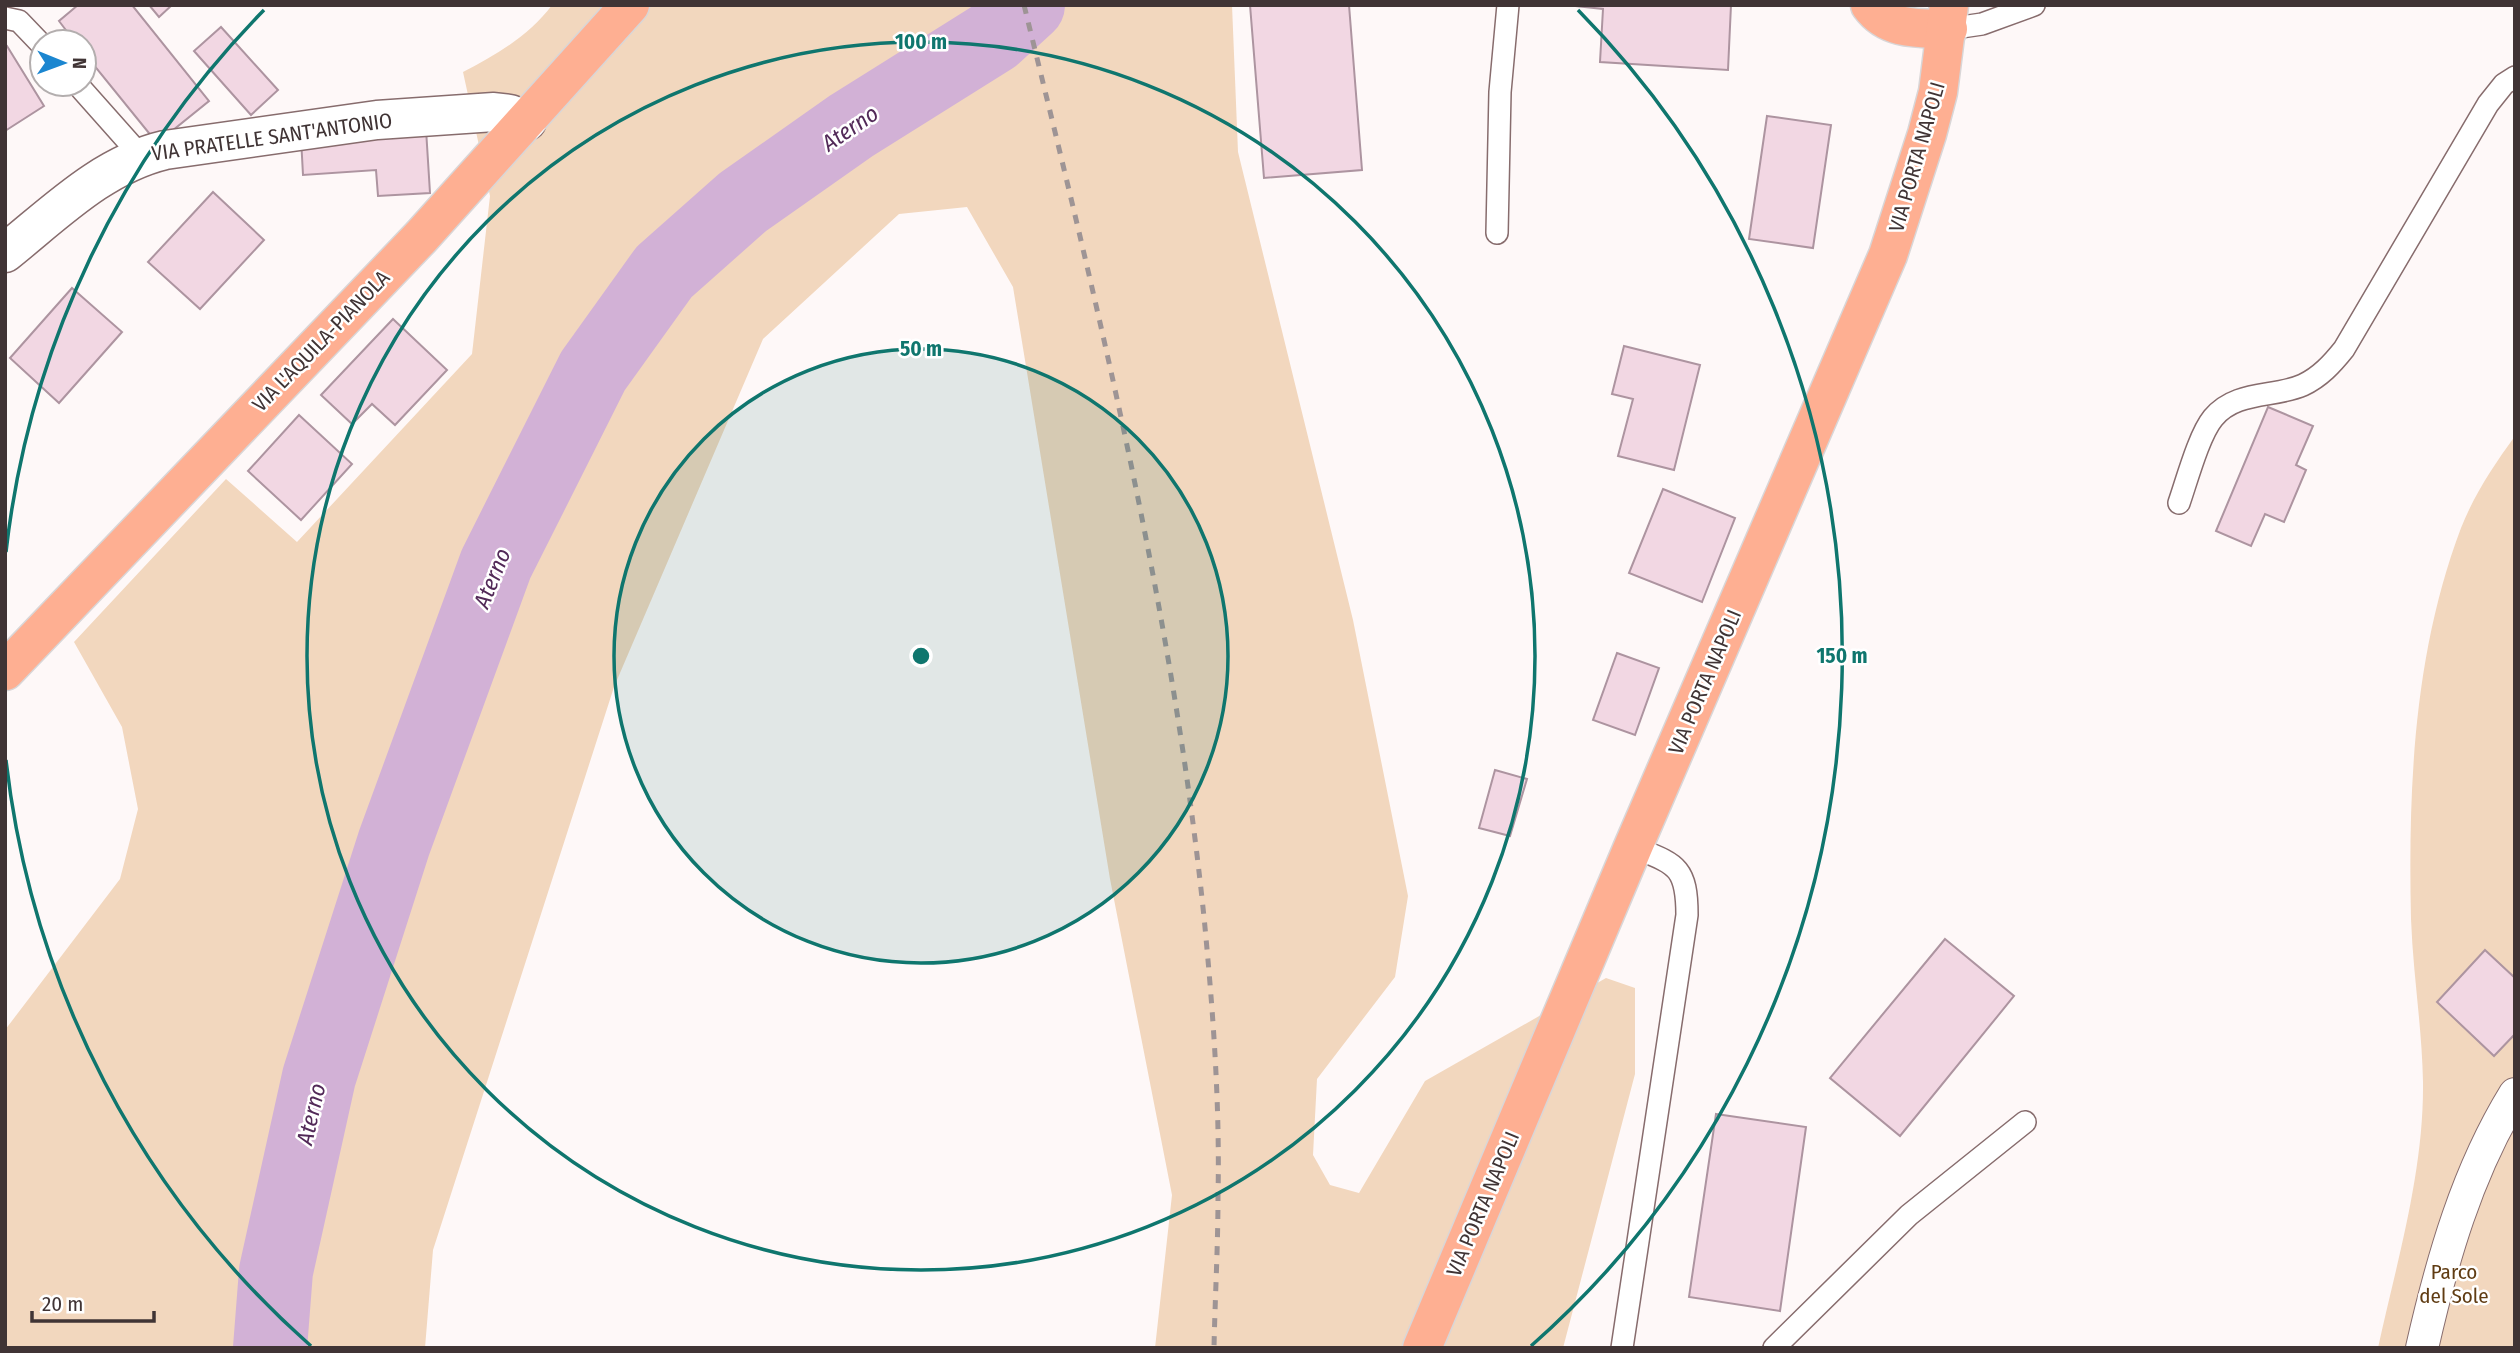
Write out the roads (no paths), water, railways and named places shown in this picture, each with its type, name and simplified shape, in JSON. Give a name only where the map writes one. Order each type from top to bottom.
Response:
[{"type":"main road","name":"VIA L'AQUILA-PIANOLA","points":[[5,671],[421,237],[630,5]]},
{"type":"main road","points":[[1870,5],[1880,17],[1897,25],[1948,17]]},
{"type":"main road","name":"VIA PORTA NAPOLI","points":[[1422,1348],[1633,847],[1888,256],[1938,92],[1948,17]]},
{"type":"street","name":"VIA PRATELLE SANT'ANTONIO","points":[[5,253],[94,182],[141,156],[165,150],[377,120],[494,112],[510,114],[527,121]]},
{"type":"street","points":[[2422,1348],[2454,1228],[2469,1186],[2487,1145],[2515,1094]]},
{"type":"lane","points":[[1497,233],[1500,92],[1508,5]]},
{"type":"lane","points":[[1948,17],[1992,13],[2034,5]]},
{"type":"lane","points":[[5,18],[19,21],[28,30]]},
{"type":"lane","points":[[2179,503],[2209,425],[2218,412],[2251,396],[2302,385],[2329,367],[2344,349],[2482,113],[2498,90],[2515,77]]},
{"type":"lane","points":[[89,98],[141,156]]},
{"type":"lane","points":[[1622,1348],[1687,901],[1685,885],[1676,866],[1633,847]]},
{"type":"lane","points":[[1774,1348],[1909,1215],[2025,1122]]},
{"type":"waterway","name":"Aterno","points":[[270,1348],[276,1271],[319,1077],[394,843],[496,564],[593,371],[664,272],[743,202],[851,126],[993,37],[1028,5]]},
{"type":"railway","points":[[1024,5],[1130,458],[1173,687],[1190,801],[1204,917],[1217,1092],[1218,1216],[1214,1348]]},
{"type":"park label","name":"Parco del Sole","points":[[2454,1284]]}]
